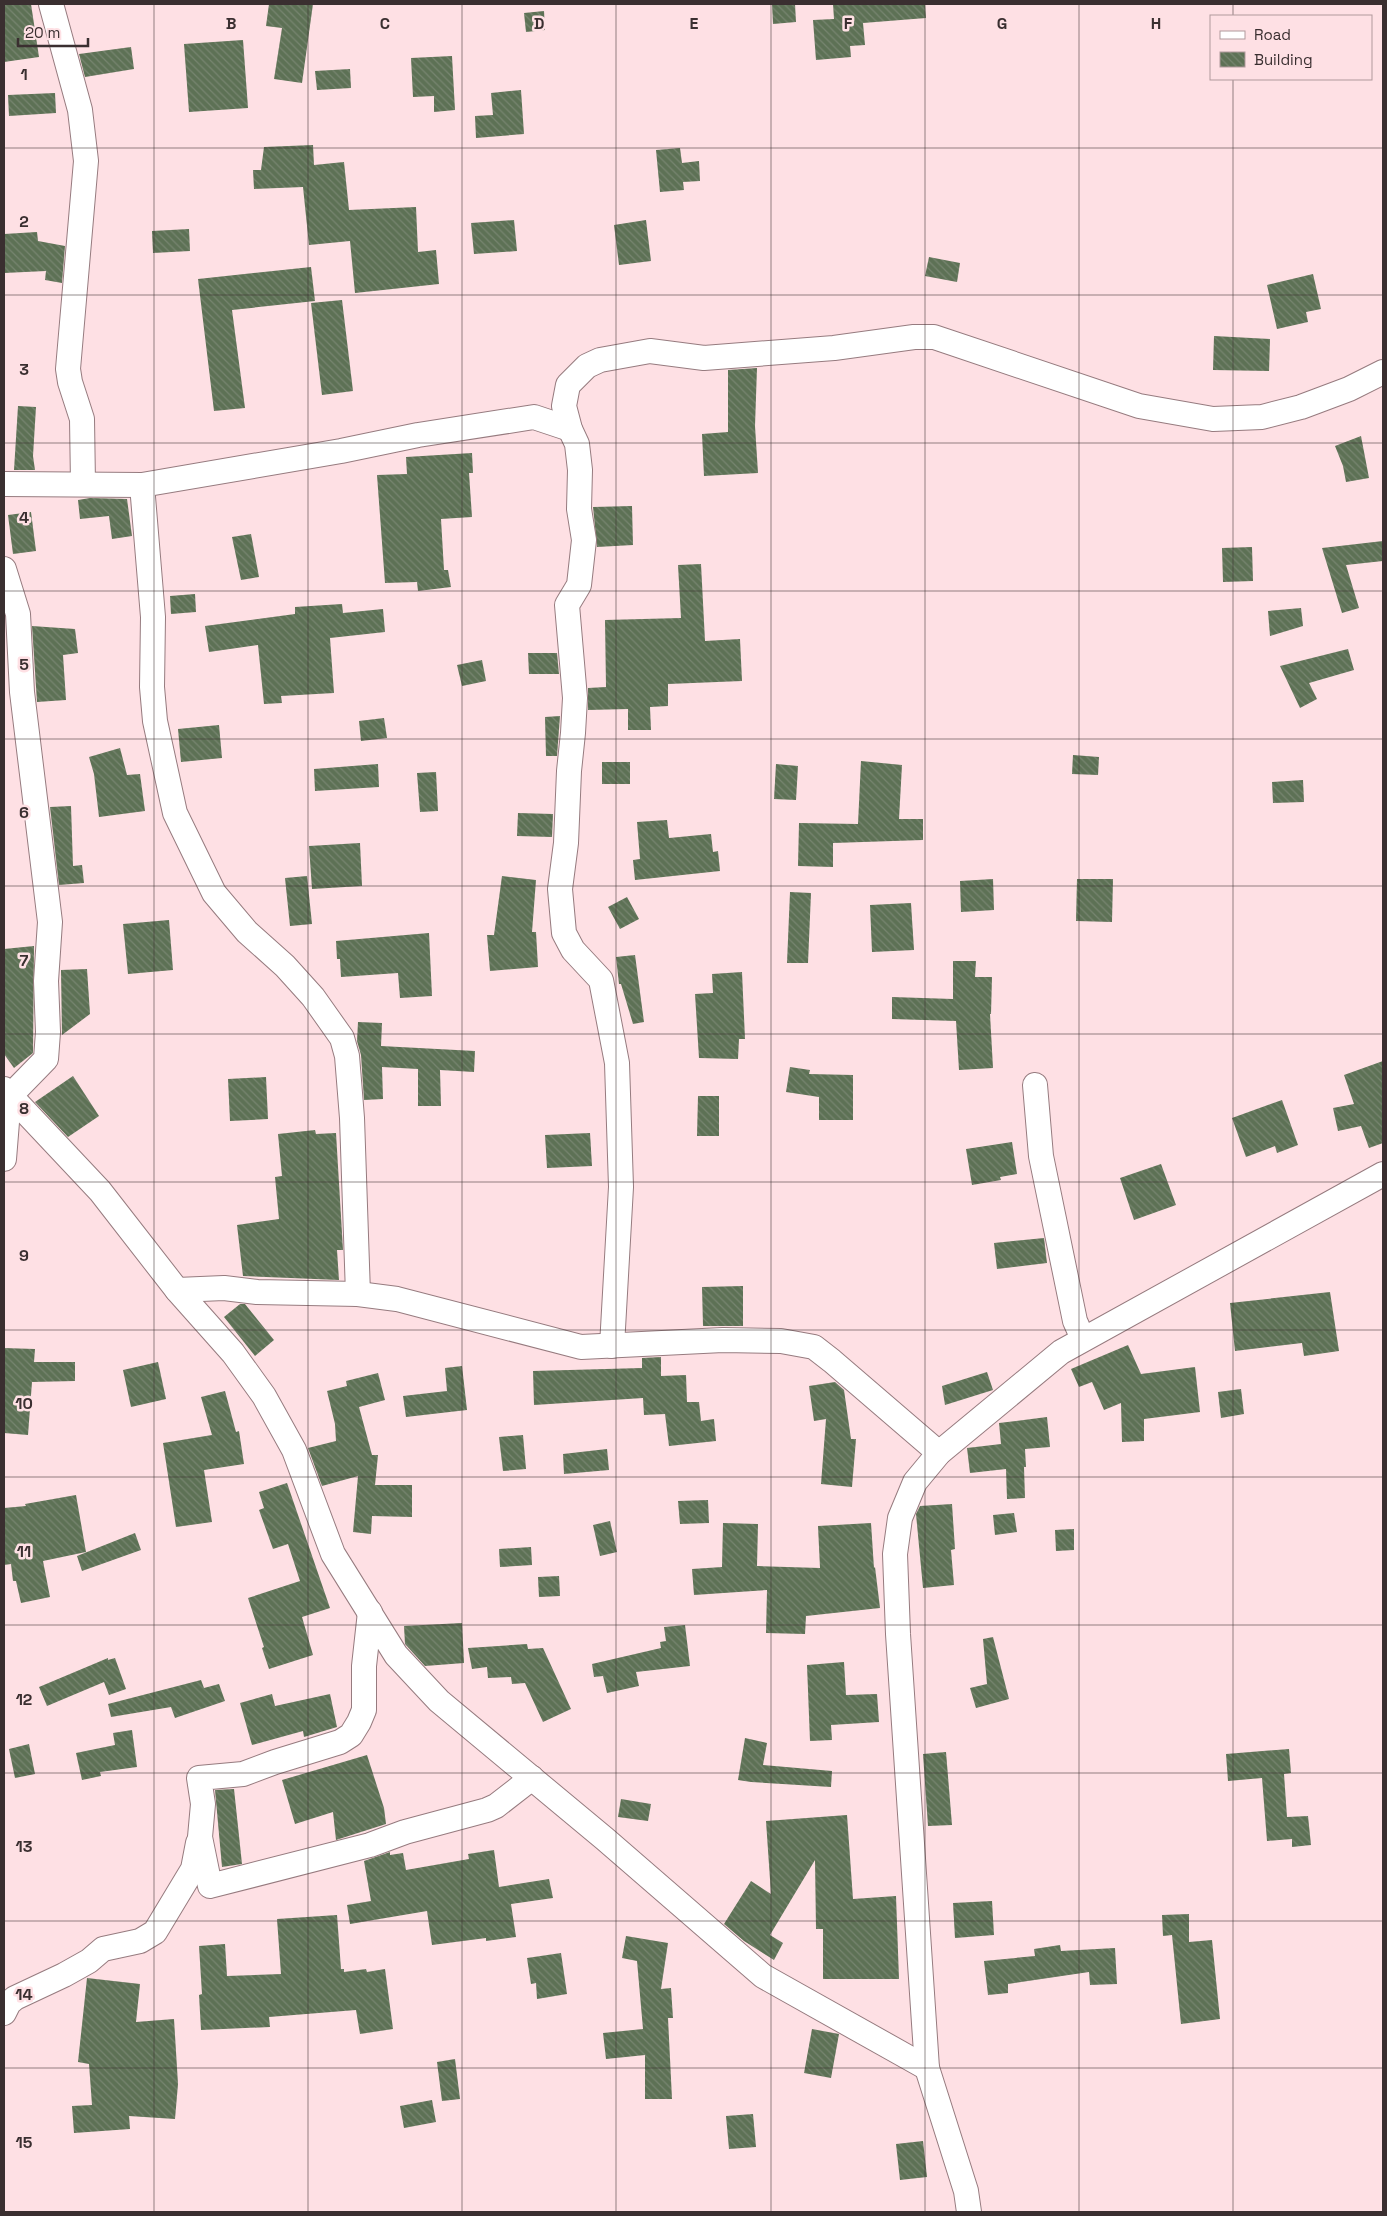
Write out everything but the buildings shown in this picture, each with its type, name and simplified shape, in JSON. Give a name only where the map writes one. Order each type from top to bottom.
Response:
[{"type":"street","points":[[51,4],[80,110],[86,161],[68,369],[70,382],[82,419],[83,484]]},
{"type":"street","points":[[612,1346],[621,1187],[617,1063],[601,980],[573,950],[564,933],[560,889],[566,843],[568,771],[575,698],[567,606],[579,585],[584,540],[579,509],[580,470],[577,444],[570,429],[564,398],[568,385],[588,366],[600,360],[650,351],[704,358],[834,348],[914,337],[934,337],[1139,406],[1213,418],[1262,417],[1302,407],[1349,389],[1383,372]]},
{"type":"street","points":[[4,483],[142,485],[340,451],[435,432],[534,417],[570,429]]},
{"type":"street","points":[[142,485],[153,617],[152,687],[165,771],[175,813],[214,893],[247,932],[285,966],[313,997],[342,1038],[347,1056],[352,1118],[358,1294]]},
{"type":"street","points":[[4,569],[18,614],[22,692],[50,922],[46,980],[48,1032],[46,1059],[7,1093],[4,1159]]},
{"type":"street","points":[[1035,1085],[1041,1156],[1074,1321],[1083,1340]]},
{"type":"street","points":[[7,1093],[100,1191],[177,1290],[233,1353],[264,1396],[294,1450],[333,1554],[396,1655],[439,1701],[763,1976],[927,2068]]},
{"type":"street","points":[[969,2212],[966,2191],[927,2068],[895,1554],[900,1518],[915,1482],[939,1453],[1061,1352],[1383,1174]]},
{"type":"street","points":[[177,1290],[224,1288],[266,1292],[358,1294],[397,1299],[581,1347],[723,1340],[781,1341],[814,1348],[939,1453]]},
{"type":"street","points":[[370,1612],[364,1666],[364,1710],[351,1735],[340,1742],[243,1774],[199,1778],[202,1804],[200,1837],[210,1886],[370,1845],[405,1832],[487,1810],[496,1806],[532,1778]]},
{"type":"street","points":[[4,2013],[15,1998],[64,1975],[88,1961],[103,1949],[140,1941],[155,1932],[178,1891],[194,1869],[196,1848],[200,1837]]}]
